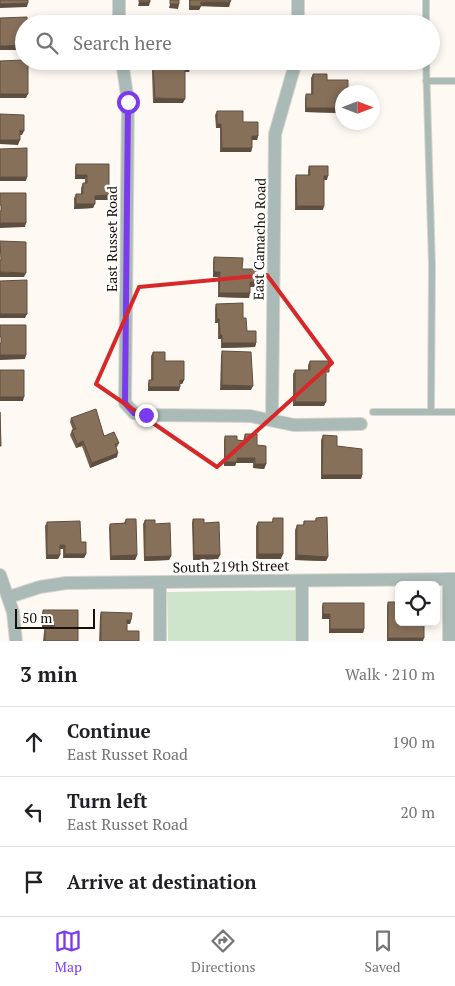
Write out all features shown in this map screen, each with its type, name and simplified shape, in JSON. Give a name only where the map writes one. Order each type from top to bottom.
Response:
[{"type":"street","points":[[119,0],[119,15]]},
{"type":"street","points":[[298,0],[298,15]]},
{"type":"street","name":"East Russet Road","points":[[123,70],[128,102],[125,403],[134,413],[250,416],[272,420]]},
{"type":"street","name":"East Camacho Road","points":[[272,420],[275,134],[293,70]]},
{"type":"street","points":[[272,420],[294,425],[361,424]]},
{"type":"street","points":[[0,576],[9,597],[16,641]]},
{"type":"street","points":[[449,641],[452,579]]},
{"type":"street","name":"South 219th Street","points":[[9,597],[40,587],[66,583],[452,579]]},
{"type":"street","points":[[302,581],[302,641]]},
{"type":"street","points":[[160,582],[160,641]]},
{"type":"lane","points":[[426,0],[426,15]]},
{"type":"lane","points":[[426,70],[432,266],[431,410]]},
{"type":"lane","points":[[426,81],[455,81]]},
{"type":"lane","points":[[373,412],[431,410],[455,412]]},
{"type":"highlighted area","points":[[267,275],[332,363],[217,467],[96,384],[139,287]]},
{"type":"green space","points":[[296,590],[295,641],[168,641],[167,592]]},
{"type":"building","points":[[0,0],[28,0],[28,3],[0,4]]},
{"type":"building","points":[[139,0],[150,0],[150,2],[139,2]]},
{"type":"building","points":[[170,0],[179,0],[179,4],[170,4]]},
{"type":"building","points":[[190,0],[231,0],[230,2],[201,2],[201,6],[190,6]]},
{"type":"building","points":[[15,17],[15,45],[0,46],[0,18]]},
{"type":"building","points":[[15,60],[15,70],[28,70],[28,94],[0,94],[0,61]]},
{"type":"building","points":[[153,70],[185,70],[185,99],[155,98]]},
{"type":"building","points":[[313,74],[327,74],[327,80],[348,80],[348,85],[335,85],[335,108],[306,108],[306,94],[313,94]]},
{"type":"building","points":[[217,111],[243,111],[243,122],[258,122],[258,136],[252,136],[252,148],[222,148],[221,124],[217,124]]},
{"type":"building","points":[[0,114],[24,115],[24,131],[20,130],[20,140],[0,140]]},
{"type":"building","points":[[27,148],[27,177],[0,177],[0,149]]},
{"type":"building","points":[[76,164],[109,164],[109,195],[95,196],[95,204],[76,204],[76,194],[83,194],[83,183],[87,183],[87,175],[76,175]]},
{"type":"building","points":[[309,166],[328,166],[328,176],[324,176],[324,206],[297,206],[296,175],[310,175]]},
{"type":"building","points":[[0,193],[26,193],[26,223],[0,223]]},
{"type":"building","points":[[0,241],[26,242],[26,273],[0,272]]},
{"type":"building","points":[[214,257],[243,258],[242,269],[257,269],[257,282],[250,282],[250,293],[219,293],[220,272],[214,272]]},
{"type":"building","points":[[27,280],[27,314],[0,314],[0,281]]},
{"type":"building","points":[[243,303],[243,318],[246,318],[247,331],[256,331],[256,343],[222,343],[216,304]]},
{"type":"building","points":[[0,325],[26,325],[26,355],[0,355]]},
{"type":"building","points":[[222,351],[251,352],[253,386],[222,385]]},
{"type":"building","points":[[153,352],[165,352],[165,361],[184,361],[184,380],[180,380],[180,387],[149,387],[149,380],[153,380]]},
{"type":"building","points":[[310,361],[329,361],[329,372],[326,372],[326,402],[295,402],[295,370],[310,370]]},
{"type":"building","points":[[0,370],[24,370],[24,397],[0,397]]},
{"type":"building","points":[[96,409],[104,436],[114,432],[119,443],[115,444],[118,453],[92,463],[83,441],[77,444],[72,430],[76,429],[71,418]]},
{"type":"building","points":[[0,412],[1,446],[0,446]]},
{"type":"building","points":[[245,434],[257,434],[257,445],[266,446],[266,464],[255,464],[255,458],[237,458],[237,462],[225,462],[225,436],[237,436],[237,440],[245,441]]},
{"type":"building","points":[[323,435],[337,436],[337,446],[362,449],[362,475],[322,475]]},
{"type":"building","points":[[327,517],[328,557],[297,555],[297,525],[304,525],[304,521],[316,521],[316,518]]},
{"type":"building","points":[[273,518],[283,518],[283,554],[258,554],[258,522],[273,522]]},
{"type":"building","points":[[126,519],[136,519],[137,555],[111,556],[110,524],[126,523]]},
{"type":"building","points":[[193,519],[204,519],[204,523],[219,522],[220,555],[194,555]]},
{"type":"building","points":[[145,520],[155,520],[155,524],[170,523],[171,556],[145,557]]},
{"type":"building","points":[[80,521],[81,542],[86,542],[86,554],[65,554],[65,545],[60,545],[60,555],[47,555],[47,522]]},
{"type":"building","points":[[388,602],[395,602],[395,626],[424,626],[424,638],[388,638]]},
{"type":"building","points":[[323,603],[364,603],[364,629],[330,629],[330,614],[323,614]]},
{"type":"building","points":[[43,610],[78,610],[78,641],[45,641],[45,627],[54,627],[54,623],[43,623]]},
{"type":"building","points":[[101,612],[132,613],[131,620],[127,620],[127,631],[139,631],[139,641],[101,641]]},
{"type":"route","points":[[128,102],[125,403],[134,413],[146,415]]}]
